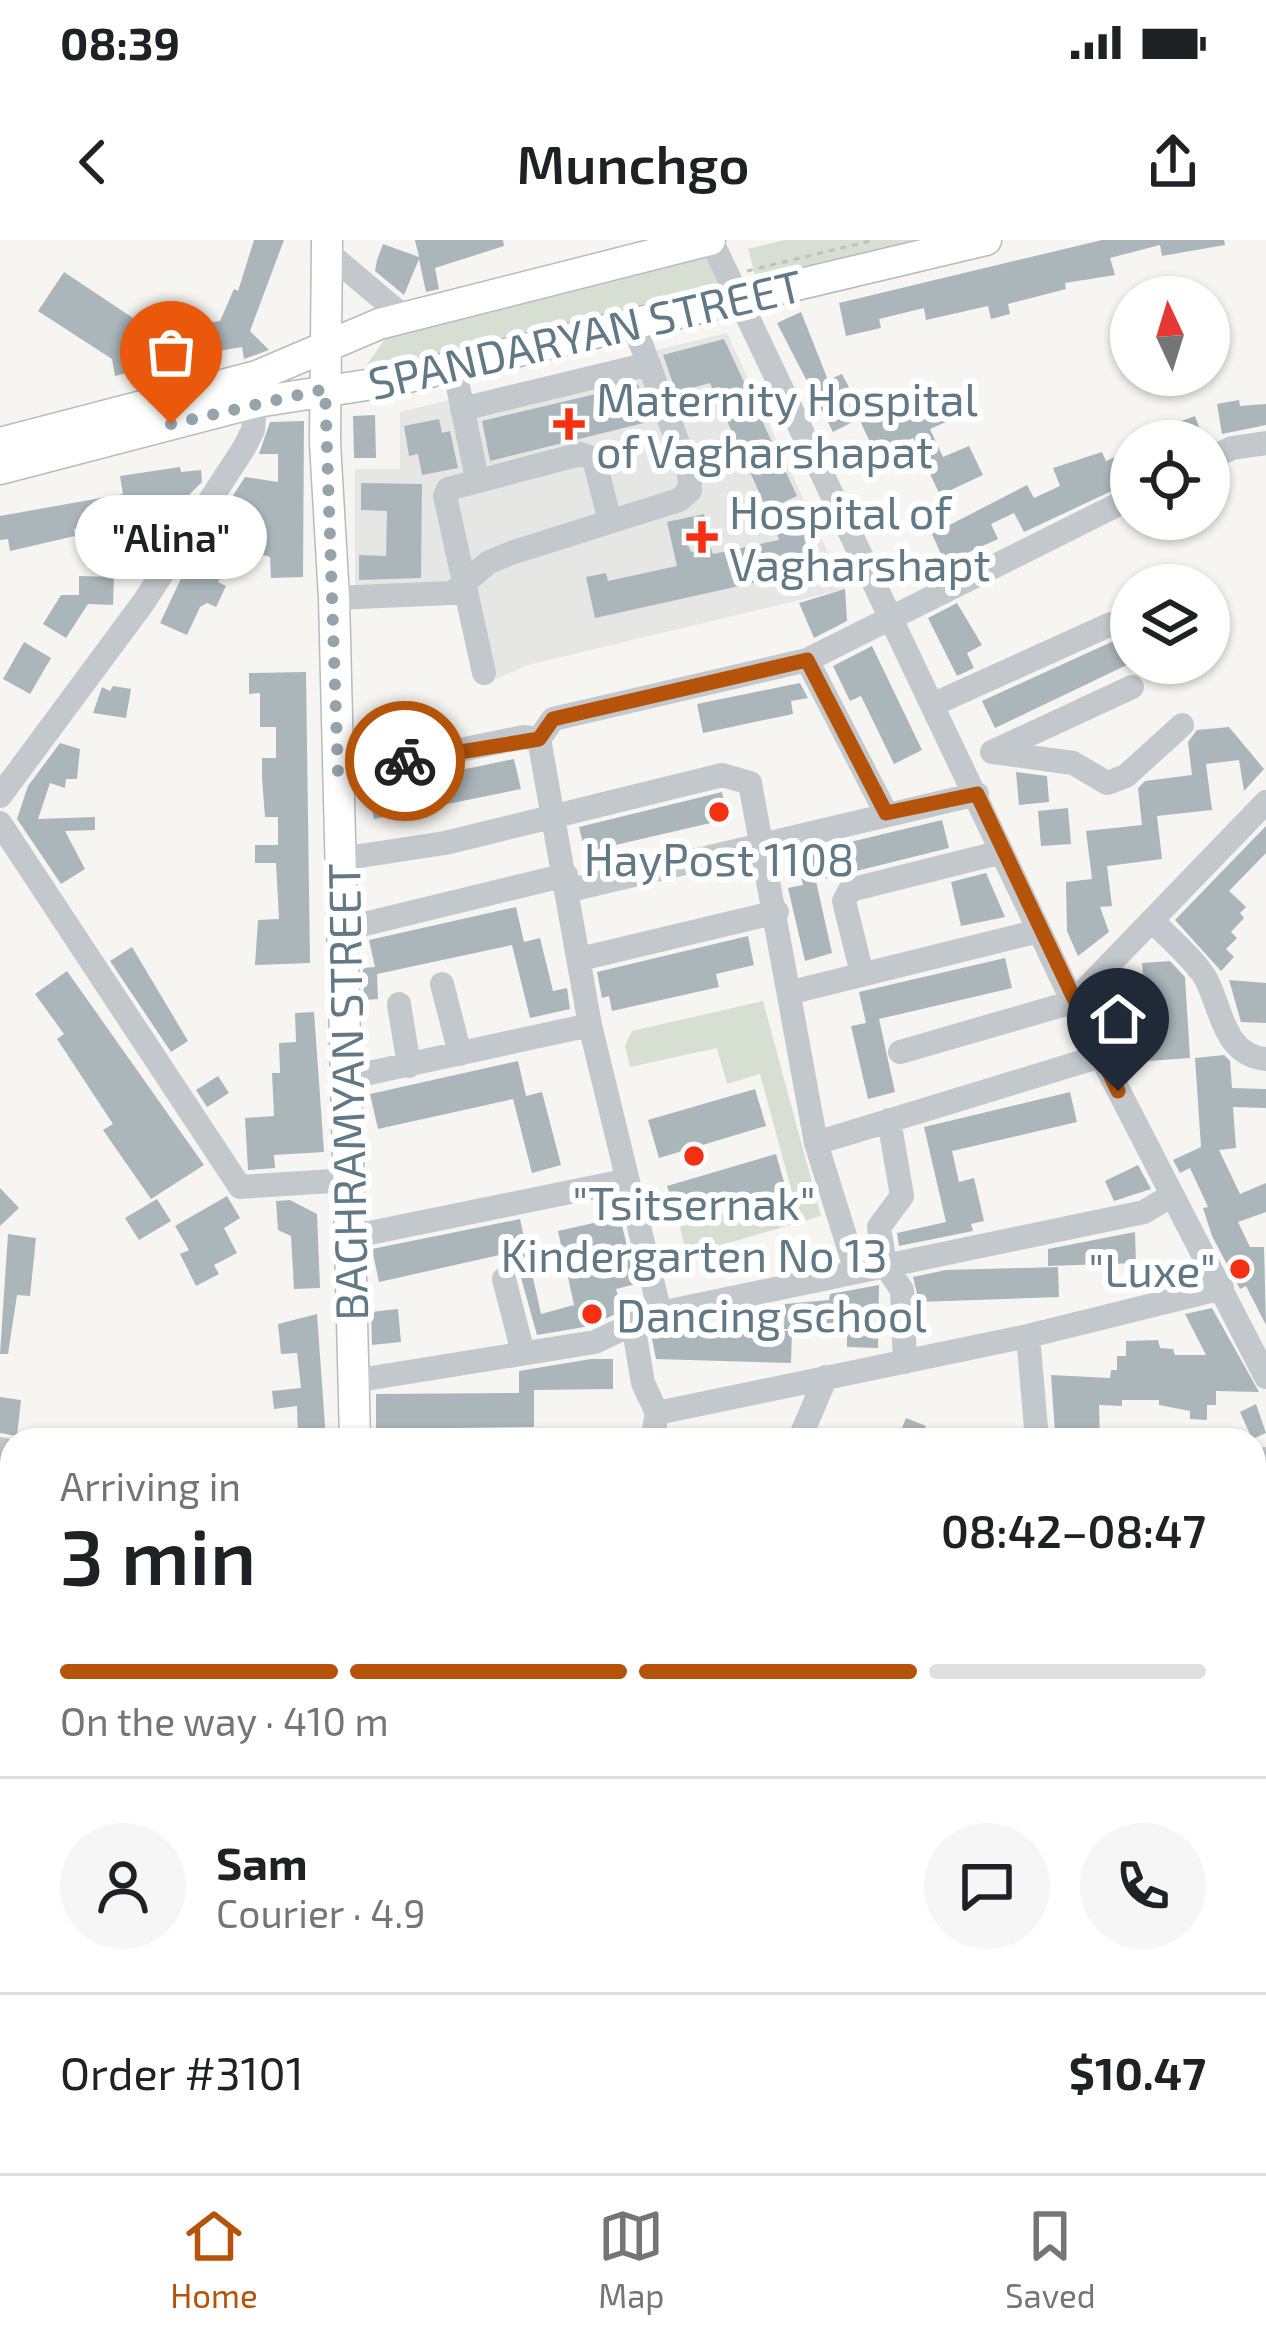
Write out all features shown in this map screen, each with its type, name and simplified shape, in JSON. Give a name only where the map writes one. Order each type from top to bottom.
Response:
[{"type":"main road","name":"SPANDARYAN STREET","points":[[257,389],[326,347],[404,317],[711,240]]},
{"type":"main road","name":"SPANDARYAN STREET","points":[[257,389],[325,389],[454,367],[634,326],[743,285],[986,240]]},
{"type":"main road","name":"BAGHRAMYAN STREET","points":[[327,246],[325,389],[355,1428]]},
{"type":"main road","points":[[0,442],[257,389]]},
{"type":"main road","points":[[0,469],[257,389]]},
{"type":"street","points":[[711,240],[743,285],[889,620],[977,794],[1073,1002],[1266,1377]]},
{"type":"street","points":[[327,246],[404,317]]},
{"type":"street","points":[[334,598],[452,593],[467,586],[489,562],[679,500],[690,490],[689,473],[634,326]]},
{"type":"street","points":[[463,409],[649,364]]},
{"type":"street","points":[[454,367],[477,479]]},
{"type":"street","points":[[0,796],[156,584],[244,448],[257,389]]},
{"type":"street","points":[[1230,449],[1266,443]]},
{"type":"street","points":[[484,673],[445,496],[448,489],[581,454],[594,459],[610,521]]},
{"type":"street","points":[[660,1313],[624,1181],[590,1025],[539,739],[553,719],[807,660],[1110,509]]},
{"type":"street","points":[[932,705],[1110,623]]},
{"type":"street","points":[[807,660],[886,813]]},
{"type":"street","points":[[962,765],[1132,687]]},
{"type":"street","points":[[993,752],[1073,763],[1108,783],[1126,776],[1182,725]]},
{"type":"street","points":[[338,775],[524,737],[539,739]]},
{"type":"street","points":[[340,859],[446,843],[722,775],[750,783],[792,992],[816,1143],[856,1271]]},
{"type":"street","points":[[340,929],[764,843],[977,794]]},
{"type":"street","points":[[900,1052],[1073,1002],[1266,802]]},
{"type":"street","points":[[0,823],[240,1186],[348,1180]]},
{"type":"street","points":[[862,974],[844,901],[850,890],[1002,851]]},
{"type":"street","points":[[580,959],[777,912]]},
{"type":"street","points":[[1153,921],[1205,978],[1222,1027],[1253,1058],[1266,1059]]},
{"type":"street","points":[[792,992],[1039,931]]},
{"type":"street","points":[[442,984],[460,1054]]},
{"type":"street","points":[[399,1004],[409,1066]]},
{"type":"street","points":[[346,1078],[590,1025]]},
{"type":"street","points":[[816,1143],[1100,1056]]},
{"type":"street","points":[[889,1120],[902,1196],[879,1228],[884,1265],[902,1290],[905,1362]]},
{"type":"street","points":[[350,1237],[624,1181]]},
{"type":"street","points":[[353,1381],[595,1342],[660,1313],[1144,1212],[1172,1195]]},
{"type":"street","points":[[505,1279],[523,1353]]},
{"type":"street","points":[[657,1413],[1028,1336],[1222,1288]]},
{"type":"street","points":[[633,1324],[643,1383],[657,1413],[654,1428]]},
{"type":"street","points":[[1028,1336],[1036,1428]]},
{"type":"street","points":[[804,1428],[826,1377]]},
{"type":"street","points":[[1266,1703],[1266,1723]]},
{"type":"path","points":[[743,285],[874,240]]},
{"type":"shaded area","points":[[785,240],[945,240],[758,286],[748,249]]},
{"type":"shaded area","points":[[710,257],[723,293],[393,378],[366,366],[385,339]]},
{"type":"shaded area","points":[[727,333],[845,589],[528,665],[489,682],[452,588],[355,588],[355,469],[400,469],[400,412]]},
{"type":"shaded area","points":[[763,1001],[821,1216],[687,1255],[680,1227],[792,1192],[760,1074],[727,1084],[717,1048],[630,1067],[625,1046],[632,1031]]},
{"type":"building","points":[[254,240],[284,240],[250,331],[269,350],[244,359],[242,347],[164,360],[165,364],[115,376],[112,359],[38,311],[64,272],[175,346],[172,328],[220,321],[234,289],[238,291]]},
{"type":"building","points":[[415,240],[503,240],[504,246],[435,268],[439,289],[426,292],[419,259],[404,295],[375,271],[377,260],[383,244],[419,257]]},
{"type":"building","points":[[1102,240],[1224,240],[1225,245],[1162,256],[1160,245],[1110,258],[1115,275],[1065,283],[1066,289],[1008,304],[1010,314],[991,319],[988,306],[926,320],[924,308],[879,319],[881,328],[846,336],[839,303]]},
{"type":"building","points":[[801,312],[828,380],[842,374],[864,416],[833,432],[777,323]]},
{"type":"building","points":[[724,339],[797,496],[767,510],[710,383],[676,392],[663,355]]},
{"type":"building","points":[[638,384],[652,421],[490,461],[482,421]]},
{"type":"building","points":[[926,393],[932,406],[945,400],[953,419],[930,429],[943,457],[969,446],[983,475],[940,495],[913,438],[876,455],[861,423]]},
{"type":"building","points":[[1239,400],[1240,406],[1266,404],[1266,425],[1230,432],[1230,420],[1220,420],[1217,404]]},
{"type":"building","points":[[375,415],[376,458],[354,458],[353,416]]},
{"type":"building","points":[[439,419],[442,433],[450,431],[458,468],[422,475],[418,454],[409,456],[404,426]]},
{"type":"building","points":[[304,421],[303,577],[271,578],[270,557],[243,549],[240,558],[232,554],[218,582],[226,586],[216,607],[207,603],[200,607],[187,635],[160,623],[186,568],[245,477],[278,482],[278,454],[259,454],[270,422]]},
{"type":"building","points":[[1102,452],[1106,461],[1110,459],[1110,492],[1024,532],[1014,513],[991,524],[998,539],[945,563],[932,534],[1027,485],[1034,498],[1060,486],[1053,468]]},
{"type":"building","points":[[180,467],[181,472],[201,470],[202,482],[186,498],[183,512],[166,515],[154,557],[137,559],[127,521],[74,529],[75,536],[10,551],[8,539],[0,540],[0,516],[123,494],[120,476]]},
{"type":"building","points":[[361,483],[422,484],[421,578],[359,580],[359,555],[386,556],[387,511],[361,510]]},
{"type":"building","points":[[704,514],[709,536],[688,545],[691,552],[711,548],[713,554],[779,540],[777,533],[802,527],[811,570],[595,618],[586,577],[606,573],[608,581],[677,566],[667,522]]},
{"type":"building","points":[[79,576],[114,577],[113,605],[88,604],[66,638],[43,624],[61,595],[79,595]]},
{"type":"building","points":[[845,589],[847,621],[814,638],[799,603]]},
{"type":"building","points":[[957,603],[982,645],[967,653],[974,668],[957,676],[928,618]]},
{"type":"building","points":[[24,642],[51,658],[30,694],[3,679]]},
{"type":"building","points":[[1110,643],[1110,673],[995,728],[982,701]]},
{"type":"building","points":[[872,646],[922,750],[894,764],[861,696],[850,701],[833,666]]},
{"type":"building","points":[[306,672],[310,963],[255,965],[258,920],[279,919],[276,863],[255,863],[255,845],[278,845],[278,817],[265,817],[262,778],[262,758],[276,758],[276,727],[260,727],[260,693],[249,694],[249,673]]},
{"type":"building","points":[[800,683],[808,698],[791,701],[793,714],[703,733],[697,704]]},
{"type":"building","points":[[113,686],[131,689],[126,718],[93,713],[102,687],[110,691]]},
{"type":"building","points":[[1229,727],[1264,769],[1244,791],[1239,760],[1206,764],[1212,810],[1157,816],[1162,859],[1107,866],[1112,906],[1100,907],[1109,932],[1078,956],[1067,931],[1066,882],[1092,879],[1086,831],[1142,825],[1138,788],[1145,781],[1192,775],[1188,742],[1197,730]]},
{"type":"building","points":[[60,743],[80,749],[77,779],[66,779],[65,788],[50,783],[38,819],[95,817],[95,830],[65,831],[85,869],[61,884],[17,819],[28,786]]},
{"type":"building","points":[[514,759],[521,789],[374,819],[368,789]]},
{"type":"building","points":[[1016,772],[1047,776],[1049,802],[1019,805]]},
{"type":"building","points":[[722,792],[728,819],[585,852],[579,827]]},
{"type":"building","points":[[1068,808],[1071,844],[1041,846],[1038,811]]},
{"type":"building","points":[[942,820],[949,848],[816,881],[832,953],[805,961],[788,888],[803,885],[796,855]]},
{"type":"building","points":[[1266,826],[1266,853],[1229,891],[1246,907],[1240,913],[1244,918],[1231,932],[1237,938],[1226,949],[1234,957],[1221,971],[1175,920]]},
{"type":"building","points":[[986,873],[1005,917],[961,926],[951,882]]},
{"type":"building","points":[[516,907],[524,942],[540,938],[553,991],[567,988],[570,1009],[530,1018],[512,945],[377,974],[378,999],[364,1000],[363,968],[375,967],[369,940]]},
{"type":"building","points":[[748,936],[754,965],[716,974],[719,987],[612,1011],[609,996],[602,998],[597,972]]},
{"type":"building","points":[[132,947],[188,1041],[171,1052],[110,961]]},
{"type":"building","points":[[1005,958],[1012,988],[879,1019],[895,1092],[868,1099],[851,1026],[866,1023],[859,992]]},
{"type":"building","points":[[1170,961],[1185,977],[1190,1058],[1148,1061],[1142,963]]},
{"type":"building","points":[[67,971],[204,1165],[151,1199],[103,1130],[113,1124],[57,1039],[64,1034],[35,994]]},
{"type":"building","points":[[1229,980],[1266,983],[1266,1023],[1241,1022]]},
{"type":"building","points":[[1119,1008],[1142,1054],[1123,1063],[1101,1017]]},
{"type":"building","points":[[314,1012],[324,1152],[274,1155],[275,1168],[248,1170],[245,1118],[274,1116],[272,1073],[280,1073],[279,1043],[296,1042],[295,1013]]},
{"type":"building","points":[[1224,1055],[1230,1061],[1232,1088],[1266,1089],[1266,1108],[1233,1107],[1236,1148],[1219,1150],[1240,1194],[1266,1183],[1266,1212],[1238,1222],[1250,1247],[1264,1247],[1266,1325],[1212,1236],[1203,1208],[1208,1207],[1190,1168],[1180,1173],[1173,1160],[1201,1147],[1195,1058]]},
{"type":"building","points":[[518,1061],[526,1096],[542,1092],[561,1165],[532,1173],[513,1099],[378,1129],[370,1094]]},
{"type":"building","points":[[218,1076],[229,1093],[207,1107],[196,1090]]},
{"type":"building","points":[[755,1089],[766,1126],[659,1158],[648,1120]]},
{"type":"building","points":[[1070,1092],[1077,1122],[952,1151],[959,1182],[974,1178],[984,1221],[971,1224],[973,1231],[899,1246],[897,1233],[946,1222],[924,1127]]},
{"type":"building","points":[[776,1154],[786,1189],[678,1220],[667,1186]]},
{"type":"building","points":[[1138,1165],[1151,1189],[1114,1201],[1105,1181]]},
{"type":"building","points":[[0,1188],[19,1208],[0,1226]]},
{"type":"building","points":[[227,1196],[240,1218],[224,1228],[237,1253],[214,1265],[219,1274],[196,1286],[180,1254],[189,1250],[175,1226]]},
{"type":"building","points":[[157,1199],[171,1221],[139,1240],[125,1218]]},
{"type":"building","points":[[290,1200],[317,1214],[320,1288],[294,1289],[291,1236],[278,1230],[276,1201]]},
{"type":"building","points":[[620,1217],[636,1284],[616,1289],[622,1311],[590,1326],[537,1335],[520,1274],[504,1254],[379,1282],[372,1249],[520,1219],[541,1314],[574,1305],[558,1231]]},
{"type":"building","points":[[1135,1232],[1136,1263],[1048,1266],[1048,1249]]},
{"type":"building","points":[[8,1234],[36,1238],[30,1296],[17,1295],[8,1354],[0,1354]]},
{"type":"building","points":[[1058,1267],[1059,1297],[919,1302],[913,1277],[946,1270]]},
{"type":"building","points":[[879,1285],[878,1348],[847,1347],[847,1331],[784,1329],[785,1304],[829,1300],[830,1294]]},
{"type":"building","points":[[1212,1308],[1259,1392],[1216,1391],[1216,1405],[1207,1405],[1207,1420],[1190,1419],[1190,1411],[1159,1405],[1159,1400],[1122,1400],[1122,1406],[1099,1405],[1100,1428],[1055,1428],[1051,1375],[1110,1378],[1111,1370],[1117,1370],[1117,1356],[1126,1356],[1126,1341],[1158,1340],[1160,1348],[1173,1349],[1175,1355],[1206,1355],[1185,1314]]},
{"type":"building","points":[[398,1309],[401,1342],[372,1345],[371,1312]]},
{"type":"building","points":[[317,1314],[325,1428],[298,1428],[297,1406],[274,1409],[272,1391],[301,1388],[297,1353],[281,1354],[278,1324]]},
{"type":"building","points":[[670,1328],[792,1331],[791,1363],[656,1359],[651,1334]]},
{"type":"building","points":[[613,1359],[613,1389],[534,1390],[534,1427],[376,1428],[376,1394],[519,1393],[519,1371]]},
{"type":"building","points":[[0,1397],[21,1400],[18,1428],[0,1428]]},
{"type":"building","points":[[1256,1404],[1264,1428],[1247,1428],[1240,1412]]},
{"type":"building","points":[[906,1418],[926,1426],[925,1428],[902,1428]]},
{"type":"way so far","points":[[171,424],[325,389],[338,775],[405,761]]},
{"type":"place","name":"\"Alina\"","points":[[171,424]]},
{"type":"place","name":"Maternity Hospital of Vagharshapat","points":[[569,424]]},
{"type":"place","name":"Hospital of Vagharshapt","points":[[702,537]]},
{"type":"place","name":"HayPost 1108","points":[[719,812]]},
{"type":"place","name":"\"Tsitsernak\" Kindergarten No 13","points":[[694,1156]]},
{"type":"place","name":"\"Luxe\"","points":[[1240,1269]]},
{"type":"place","name":"Dancing school","points":[[592,1314]]},
{"type":"route","points":[[405,761],[524,737],[539,739],[553,719],[807,660],[886,813],[977,794],[1118,1091]]}]
